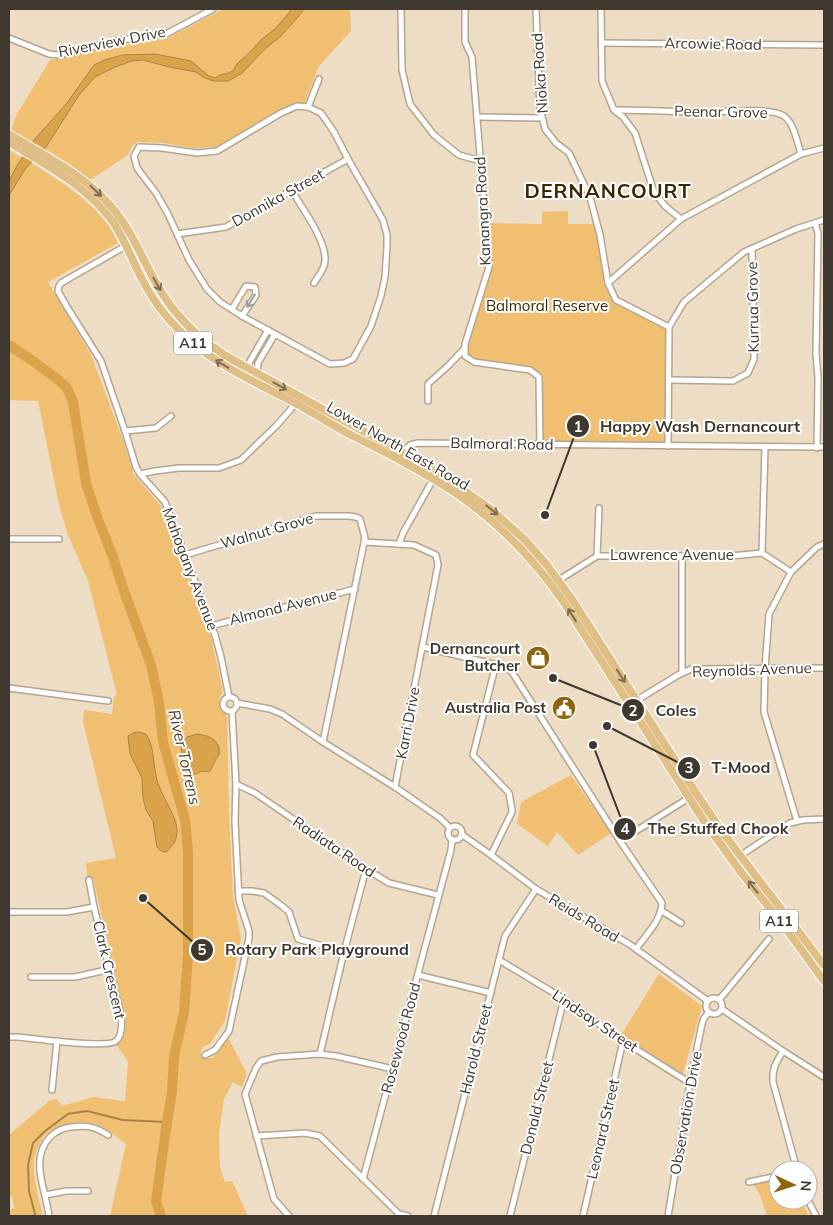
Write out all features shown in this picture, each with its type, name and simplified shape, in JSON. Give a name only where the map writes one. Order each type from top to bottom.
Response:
[{"type":"main road","name":"Lower North East Road","points":[[9,134],[20,144],[54,165],[78,185],[113,222],[149,291],[176,327],[192,342],[211,357],[248,378],[298,400]]},
{"type":"main road","name":"Lower North East Road","points":[[9,142],[20,144]]},
{"type":"main road","name":"Lower North East Road","points":[[54,165],[76,174],[103,197],[119,216],[160,291],[179,317],[208,344],[298,400],[469,493],[507,523],[533,549],[559,580],[637,700],[692,796],[733,861],[824,981]]},
{"type":"main road","name":"Lower North East Road","points":[[435,476],[484,514],[533,562],[562,601],[629,705],[692,796],[824,965]]},
{"type":"street","name":"Riverview Drive","points":[[9,38],[49,54],[59,55],[115,41],[168,33],[214,9]]},
{"type":"street","points":[[401,9],[402,70],[410,104],[434,135],[459,155],[481,160]]},
{"type":"street","name":"Kanangra Road","points":[[465,348],[489,267],[472,57],[465,42],[466,9]]},
{"type":"street","name":"Nioka Road","points":[[536,9],[542,118],[545,129],[556,143],[569,153],[590,197],[600,235],[608,283],[616,300],[669,327]]},
{"type":"street","points":[[601,9],[602,81],[614,110],[623,117],[636,133],[654,192],[665,206],[681,219]]},
{"type":"street","name":"Arcowie Road","points":[[601,42],[824,45]]},
{"type":"street","points":[[308,106],[318,79]]},
{"type":"street","points":[[297,106],[308,106],[321,113],[334,132],[348,159],[383,220],[387,235],[385,277],[371,326],[354,358],[344,363],[330,364],[242,316],[220,302],[207,289],[188,260],[168,214],[156,193],[137,168],[134,156],[139,146],[196,153],[217,151],[280,113],[297,106]]},
{"type":"street","name":"Peenar Grove","points":[[614,110],[768,111],[778,113],[785,116],[791,126],[801,154]]},
{"type":"street","points":[[477,117],[542,118]]},
{"type":"street","points":[[608,283],[681,219],[801,154],[824,148]]},
{"type":"street","name":"Donnika Street","points":[[177,234],[226,227],[348,159]]},
{"type":"street","points":[[292,191],[319,235],[324,249],[325,265],[314,283]]},
{"type":"street","points":[[668,446],[669,327],[684,302],[744,252],[796,229],[824,220]]},
{"type":"street","points":[[815,223],[818,233],[816,353],[821,378],[818,448]]},
{"type":"street","name":"Mahogany Avenue","points":[[134,241],[61,283],[58,286],[58,291],[101,361],[136,467],[165,502],[211,626],[221,657],[228,697]]},
{"type":"street","name":"Kurrua Grove","points":[[669,380],[733,381],[748,373],[754,359],[752,249]]},
{"type":"street","points":[[232,309],[246,286],[255,287],[256,294],[242,316]]},
{"type":"street","points":[[248,378],[246,368],[268,330]]},
{"type":"street","points":[[257,373],[258,364],[274,334]]},
{"type":"street","points":[[428,401],[428,384],[465,348]]},
{"type":"street","points":[[465,348],[465,356],[474,362],[530,370],[539,377],[540,445]]},
{"type":"street","points":[[140,474],[179,468],[219,468],[241,460],[277,425],[298,400]]},
{"type":"street","points":[[125,431],[156,428],[171,416]]},
{"type":"street","name":"Balmoral Road","points":[[399,456],[410,445],[418,443],[824,447]]},
{"type":"street","points":[[765,447],[762,553],[791,572]]},
{"type":"street","points":[[399,544],[403,533],[435,476]]},
{"type":"street","points":[[597,556],[599,508]]},
{"type":"street","name":"Walnut Grove","points":[[185,555],[304,519],[322,516],[356,517],[360,519],[365,540]]},
{"type":"street","points":[[9,539],[59,539]]},
{"type":"street","points":[[323,742],[365,540]]},
{"type":"street","name":"Karri Drive","points":[[365,540],[414,545],[436,555],[438,565],[395,787]]},
{"type":"street","points":[[797,821],[764,712],[769,614],[791,572],[817,547],[824,544]]},
{"type":"street","name":"Lawrence Avenue","points":[[559,580],[597,556],[731,556],[762,553]]},
{"type":"street","points":[[682,556],[682,673]]},
{"type":"street","name":"Almond Avenue","points":[[211,626],[355,589]]},
{"type":"street","points":[[423,647],[496,664],[512,672],[662,903],[662,911],[657,920],[636,949]]},
{"type":"street","points":[[491,854],[512,812],[509,793],[474,755],[496,664]]},
{"type":"street","name":"Reynolds Avenue","points":[[629,705],[691,669],[824,668]]},
{"type":"street","points":[[9,688],[108,701]]},
{"type":"street","points":[[232,711],[226,709],[224,705],[224,701],[228,697],[234,698],[237,703],[270,709],[282,714],[395,787],[440,818],[450,828]]},
{"type":"street","points":[[232,711],[237,707],[237,703]]},
{"type":"street","points":[[206,1055],[215,1050],[229,1031],[249,938],[249,932],[238,900],[235,821],[236,784],[232,711]]},
{"type":"street","name":"Radiata Road","points":[[236,784],[256,793],[389,883],[438,896]]},
{"type":"street","points":[[620,840],[692,796]]},
{"type":"street","points":[[733,861],[788,824],[810,819],[824,819]]},
{"type":"street","points":[[454,826],[459,828],[461,835],[458,838],[452,839],[449,834],[450,828],[454,826]]},
{"type":"street","name":"Reids Road","points":[[461,835],[491,854],[536,889],[636,949],[708,1001]]},
{"type":"street","name":"Rosewood Road","points":[[363,1179],[451,850],[452,839]]},
{"type":"street","points":[[320,1054],[366,869]]},
{"type":"street","name":"Clark Crescent","points":[[9,1037],[105,1044],[116,1042],[119,1038],[122,1024],[121,1015],[94,907],[90,880]]},
{"type":"street","name":"Harold Street","points":[[434,1216],[505,936],[536,889]]},
{"type":"street","points":[[238,891],[264,893],[282,906],[289,912],[298,939],[344,952]]},
{"type":"street","points":[[9,912],[67,912],[94,907]]},
{"type":"street","points":[[662,911],[681,923]]},
{"type":"street","points":[[719,1000],[769,939]]},
{"type":"street","name":"Lindsay Street","points":[[499,960],[564,999],[623,1041],[690,1083]]},
{"type":"street","points":[[31,977],[75,977],[111,969]]},
{"type":"street","points":[[418,974],[491,993]]},
{"type":"street","points":[[722,1010],[715,1014],[709,1012],[706,1007],[708,1001],[714,998],[719,1000],[722,1010],[824,1077]]},
{"type":"street","name":"Donald Street","points":[[510,1216],[564,999]]},
{"type":"street","name":"Observation Drive","points":[[668,1216],[690,1083],[702,1024],[709,1012]]},
{"type":"street","points":[[52,1090],[57,1041]]},
{"type":"street","name":"Leonard Street","points":[[584,1216],[623,1041]]},
{"type":"street","points":[[783,1051],[772,1073],[794,1160]]},
{"type":"street","points":[[289,1216],[274,1199],[245,1094],[256,1068],[261,1061],[277,1056],[320,1054],[393,1069]]},
{"type":"street","points":[[49,1216],[39,1161],[44,1146],[53,1134],[65,1128],[84,1126],[97,1128],[108,1135]]},
{"type":"street","points":[[256,1136],[305,1132],[320,1136],[399,1214],[408,1216]]},
{"type":"street","points":[[749,1182],[768,1178]]},
{"type":"street","points":[[45,1195],[66,1191],[88,1191]]},
{"type":"green space","points":[[223,9],[350,9],[351,31],[319,66],[305,102],[280,109],[216,147],[195,148],[164,143],[138,142],[132,146],[128,155],[90,180],[54,155],[11,130],[17,114],[50,60],[106,48],[168,38]]},
{"type":"green space","points":[[9,150],[61,182],[85,200],[106,222],[118,243],[48,282],[91,355],[134,475],[161,506],[211,637],[223,691],[219,699],[219,707],[227,717],[233,897],[241,938],[225,1021],[210,1044],[203,1047],[200,1053],[204,1058],[213,1058],[227,1035],[247,1074],[242,1087],[233,1082],[224,1099],[219,1134],[220,1168],[225,1182],[232,1181],[248,1216],[110,1216],[126,1144],[102,1127],[93,1123],[81,1122],[61,1126],[50,1131],[44,1137],[35,1155],[36,1185],[43,1216],[9,1216],[9,1210],[14,1208],[13,1199],[9,1195],[9,1135],[49,1101],[57,1099],[62,1106],[93,1097],[125,1101],[128,1061],[117,1046],[123,1038],[125,1030],[124,1012],[93,878],[87,876],[86,863],[116,858],[83,722],[84,710],[112,714],[114,696],[117,695],[88,581],[68,535],[59,505],[38,401],[9,400]]},
{"type":"green space","name":"Balmoral Reserve","points":[[568,211],[568,224],[597,224],[608,283],[616,300],[669,327],[668,446],[540,445],[539,377],[530,370],[474,362],[465,356],[465,344],[489,267],[486,223],[542,224],[542,212]]},
{"type":"green space","points":[[571,775],[611,833],[578,855],[557,832],[548,846],[517,824],[521,802]]},
{"type":"green space","points":[[659,974],[702,1006],[683,1074],[621,1035]]},
{"type":"green space","points":[[768,1180],[768,1210],[806,1210],[809,1216],[767,1216],[761,1197],[753,1184]]},
{"type":"water","points":[[292,9],[304,9],[281,36],[265,49],[242,73],[228,81],[213,81],[196,72],[143,60],[132,61],[115,67],[95,77],[79,95],[46,147],[26,168],[9,195],[9,181],[18,164],[34,140],[67,103],[94,65],[122,55],[155,54],[191,61],[209,76],[215,78],[233,71],[237,64],[276,28]]},
{"type":"water","points":[[138,732],[146,734],[149,740],[157,780],[176,824],[176,839],[166,852],[161,851],[157,847],[153,821],[146,810],[143,798],[142,778],[130,754],[128,736]]},
{"type":"water","points":[[197,734],[213,739],[218,745],[219,754],[209,772],[202,771],[190,776],[187,774],[181,750],[182,741],[187,737]]},
{"type":"waterway","name":"River Torrens","points":[[9,345],[56,378],[67,388],[73,402],[86,483],[151,665],[159,702],[163,742],[185,820],[188,852],[188,954],[184,1013],[174,1056],[172,1092],[156,1201],[161,1216]]},
{"type":"waterway","points":[[34,1216],[29,1191],[28,1165],[33,1143],[45,1131],[68,1114],[87,1111],[123,1120],[167,1122]]},
{"type":"place","name":"Happy Wash Dernancourt","points":[[545,515]]},
{"type":"place","name":"Dernancourt Butcher","points":[[538,658]]},
{"type":"place","name":"Coles","points":[[553,678]]},
{"type":"place","name":"Australia Post","points":[[564,708]]},
{"type":"place","name":"T-Mood","points":[[607,726]]},
{"type":"place","name":"The Stuffed Chook","points":[[593,745]]},
{"type":"place","name":"Rotary Park Playground","points":[[143,898]]},
{"type":"district","name":"DERNANCOURT","points":[[608,191]]}]
